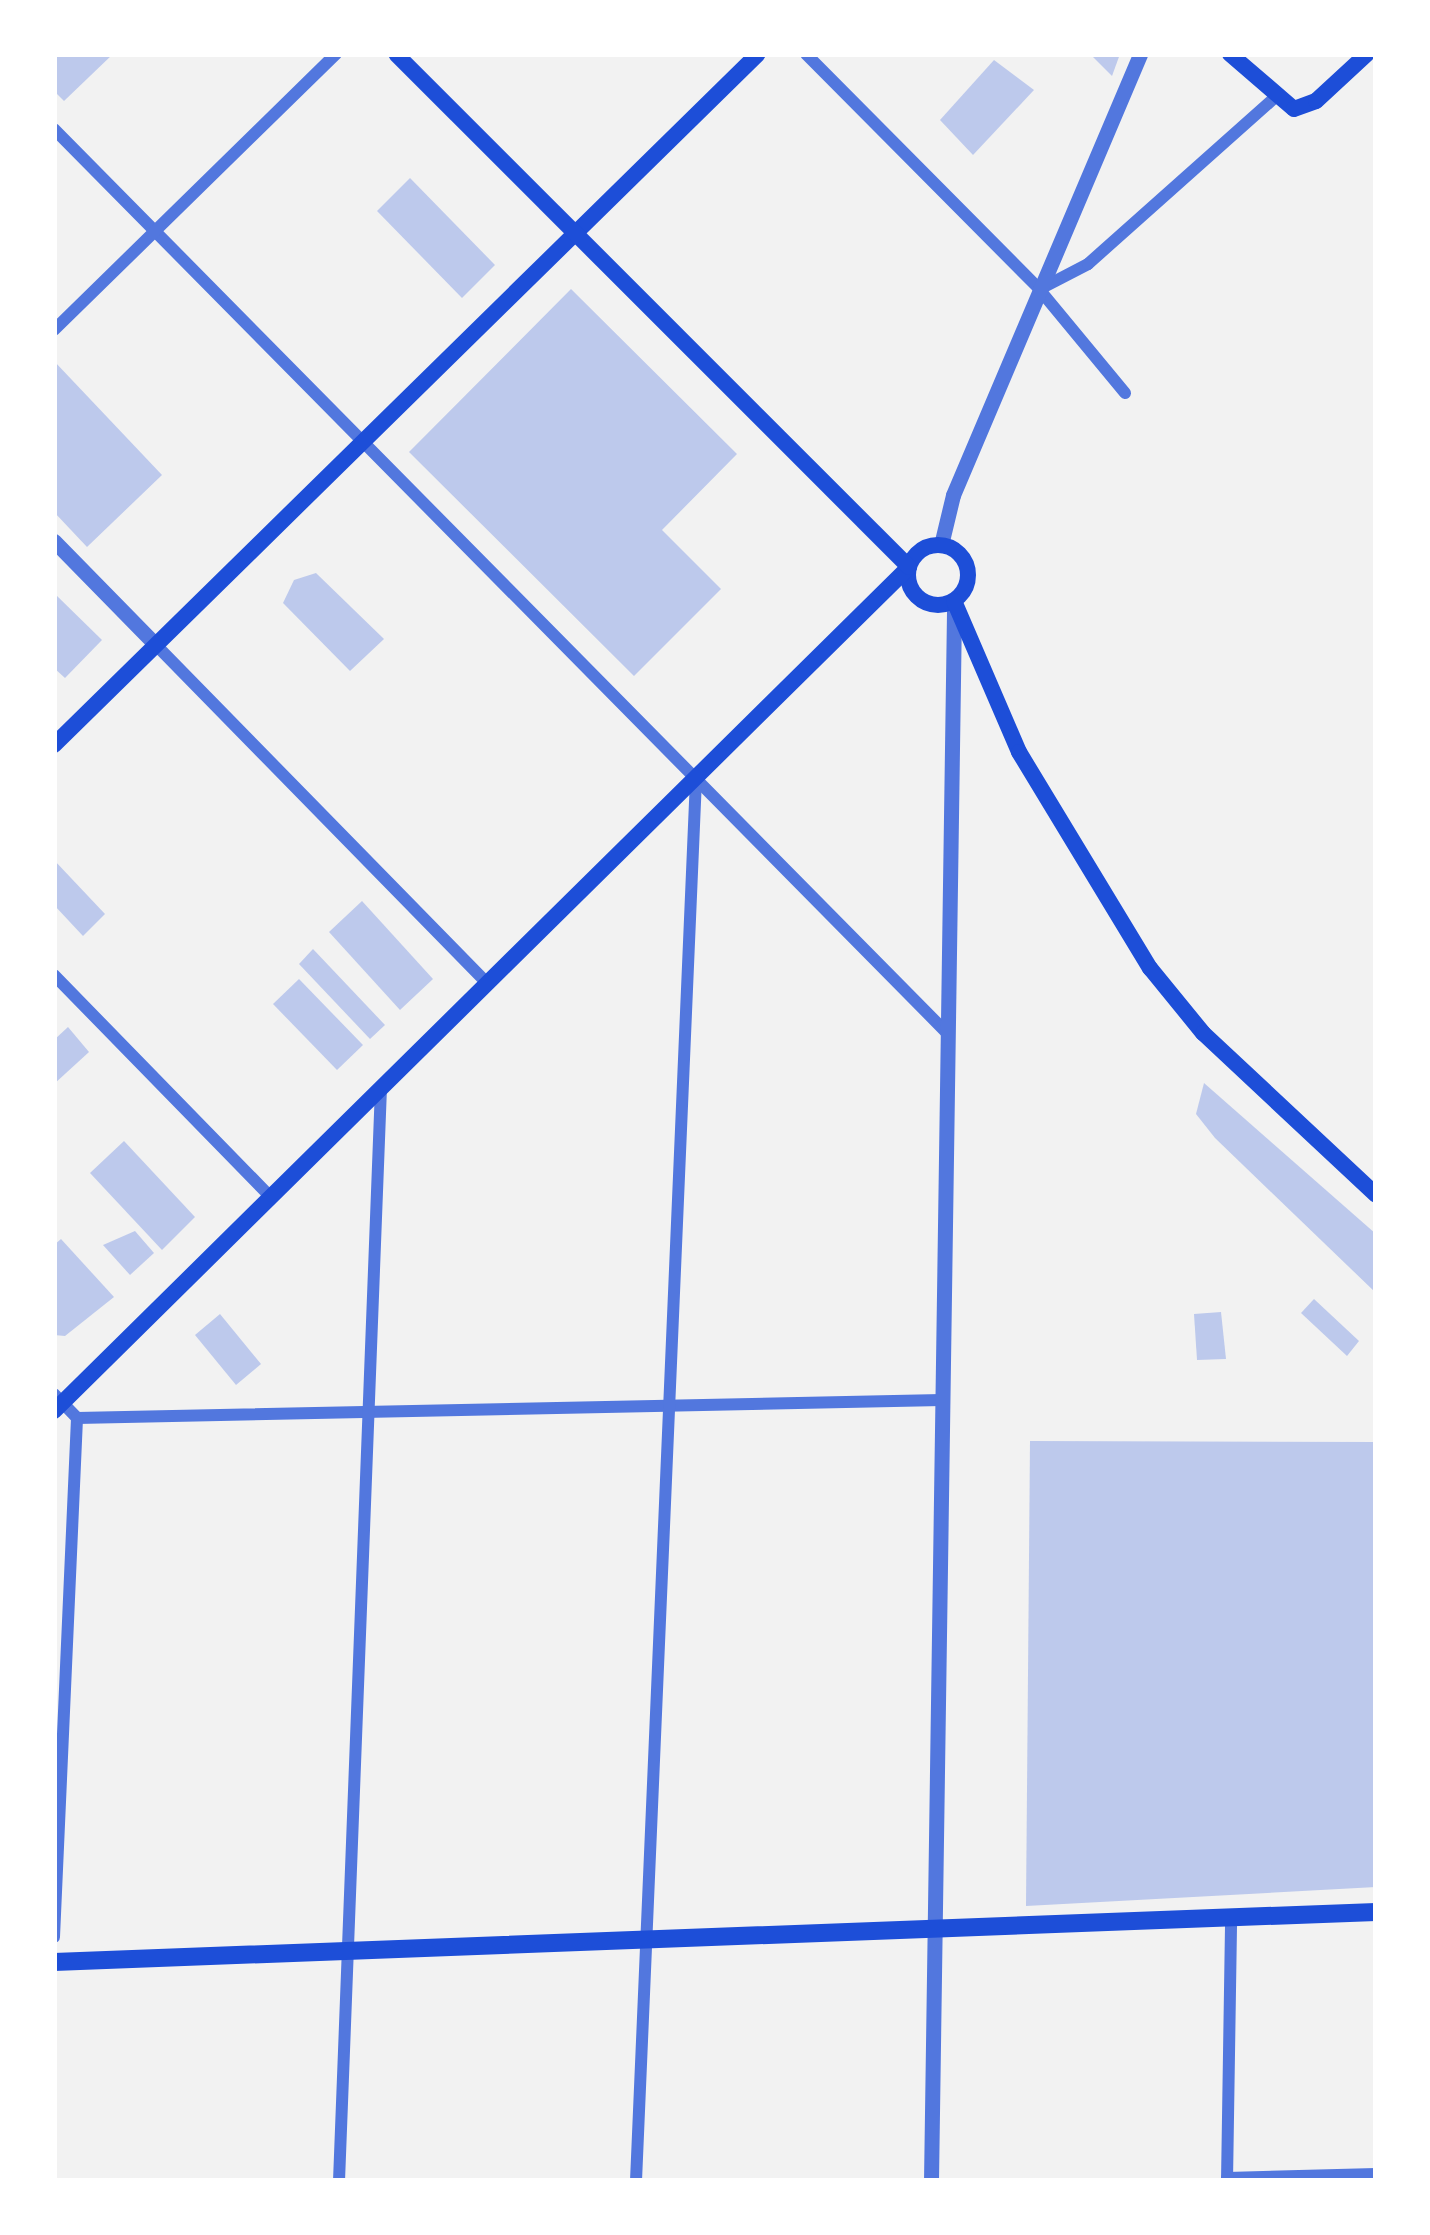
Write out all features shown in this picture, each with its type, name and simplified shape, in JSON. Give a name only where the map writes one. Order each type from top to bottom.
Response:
[{"type":"main road","points":[[396,54],[909,567],[916,596],[934,605],[954,601]]},
{"type":"main road","points":[[54,745],[758,54]]},
{"type":"main road","points":[[1230,54],[1274,98],[1308,106],[1367,54]]},
{"type":"main road","points":[[57,1403],[696,778],[924,548],[941,545],[968,568],[954,601],[1019,752],[1150,968],[1203,1033],[1376,1195]]},
{"type":"main road","points":[[54,1962],[1376,1912]]},
{"type":"street","points":[[54,331],[335,54]]},
{"type":"street","points":[[806,54],[1039,289],[1125,393]]},
{"type":"street","points":[[941,545],[953,495],[1140,54]]},
{"type":"street","points":[[1039,289],[1088,264],[1274,98]]},
{"type":"street","points":[[54,130],[948,1034]]},
{"type":"street","points":[[54,542],[488,983]]},
{"type":"street","points":[[931,2181],[954,601]]},
{"type":"street","points":[[636,2181],[696,778]]},
{"type":"street","points":[[54,975],[271,1197]]},
{"type":"street","points":[[339,2181],[381,1088]]},
{"type":"street","points":[[57,1403],[77,1418],[942,1400]]},
{"type":"street","points":[[54,1937],[77,1418]]},
{"type":"street","points":[[1232,1918],[1227,2180],[1376,2174]]},
{"type":"building","points":[[54,54],[113,54],[64,101],[54,91]]},
{"type":"building","points":[[1090,54],[1120,54],[1112,76]]},
{"type":"building","points":[[994,60],[1034,90],[973,155],[940,120]]},
{"type":"building","points":[[410,178],[495,265],[462,298],[377,211]]},
{"type":"building","points":[[571,289],[737,454],[662,530],[721,589],[634,676],[409,452]]},
{"type":"building","points":[[54,361],[162,475],[87,547],[54,512]]},
{"type":"building","points":[[316,573],[384,639],[350,671],[283,603],[294,580]]},
{"type":"building","points":[[54,593],[102,640],[65,678],[54,668]]},
{"type":"building","points":[[54,860],[105,914],[83,936],[54,905]]},
{"type":"building","points":[[362,901],[433,979],[400,1010],[329,932]]},
{"type":"building","points":[[313,949],[385,1025],[370,1039],[299,964]]},
{"type":"building","points":[[299,979],[363,1045],[337,1070],[273,1004]]},
{"type":"building","points":[[68,1027],[89,1052],[54,1084],[54,1040]]},
{"type":"building","points":[[1204,1083],[1376,1234],[1376,1293],[1215,1138],[1196,1114]]},
{"type":"building","points":[[124,1141],[195,1217],[162,1250],[90,1173]]},
{"type":"building","points":[[135,1231],[154,1253],[130,1275],[103,1245]]},
{"type":"building","points":[[61,1239],[114,1297],[65,1336],[54,1335],[54,1245]]},
{"type":"building","points":[[1314,1299],[1359,1341],[1347,1356],[1301,1313]]},
{"type":"building","points":[[1221,1312],[1226,1359],[1197,1360],[1194,1314]]},
{"type":"building","points":[[220,1314],[261,1364],[236,1385],[195,1335]]},
{"type":"building","points":[[1030,1441],[1376,1442],[1376,1887],[1026,1906]]}]
